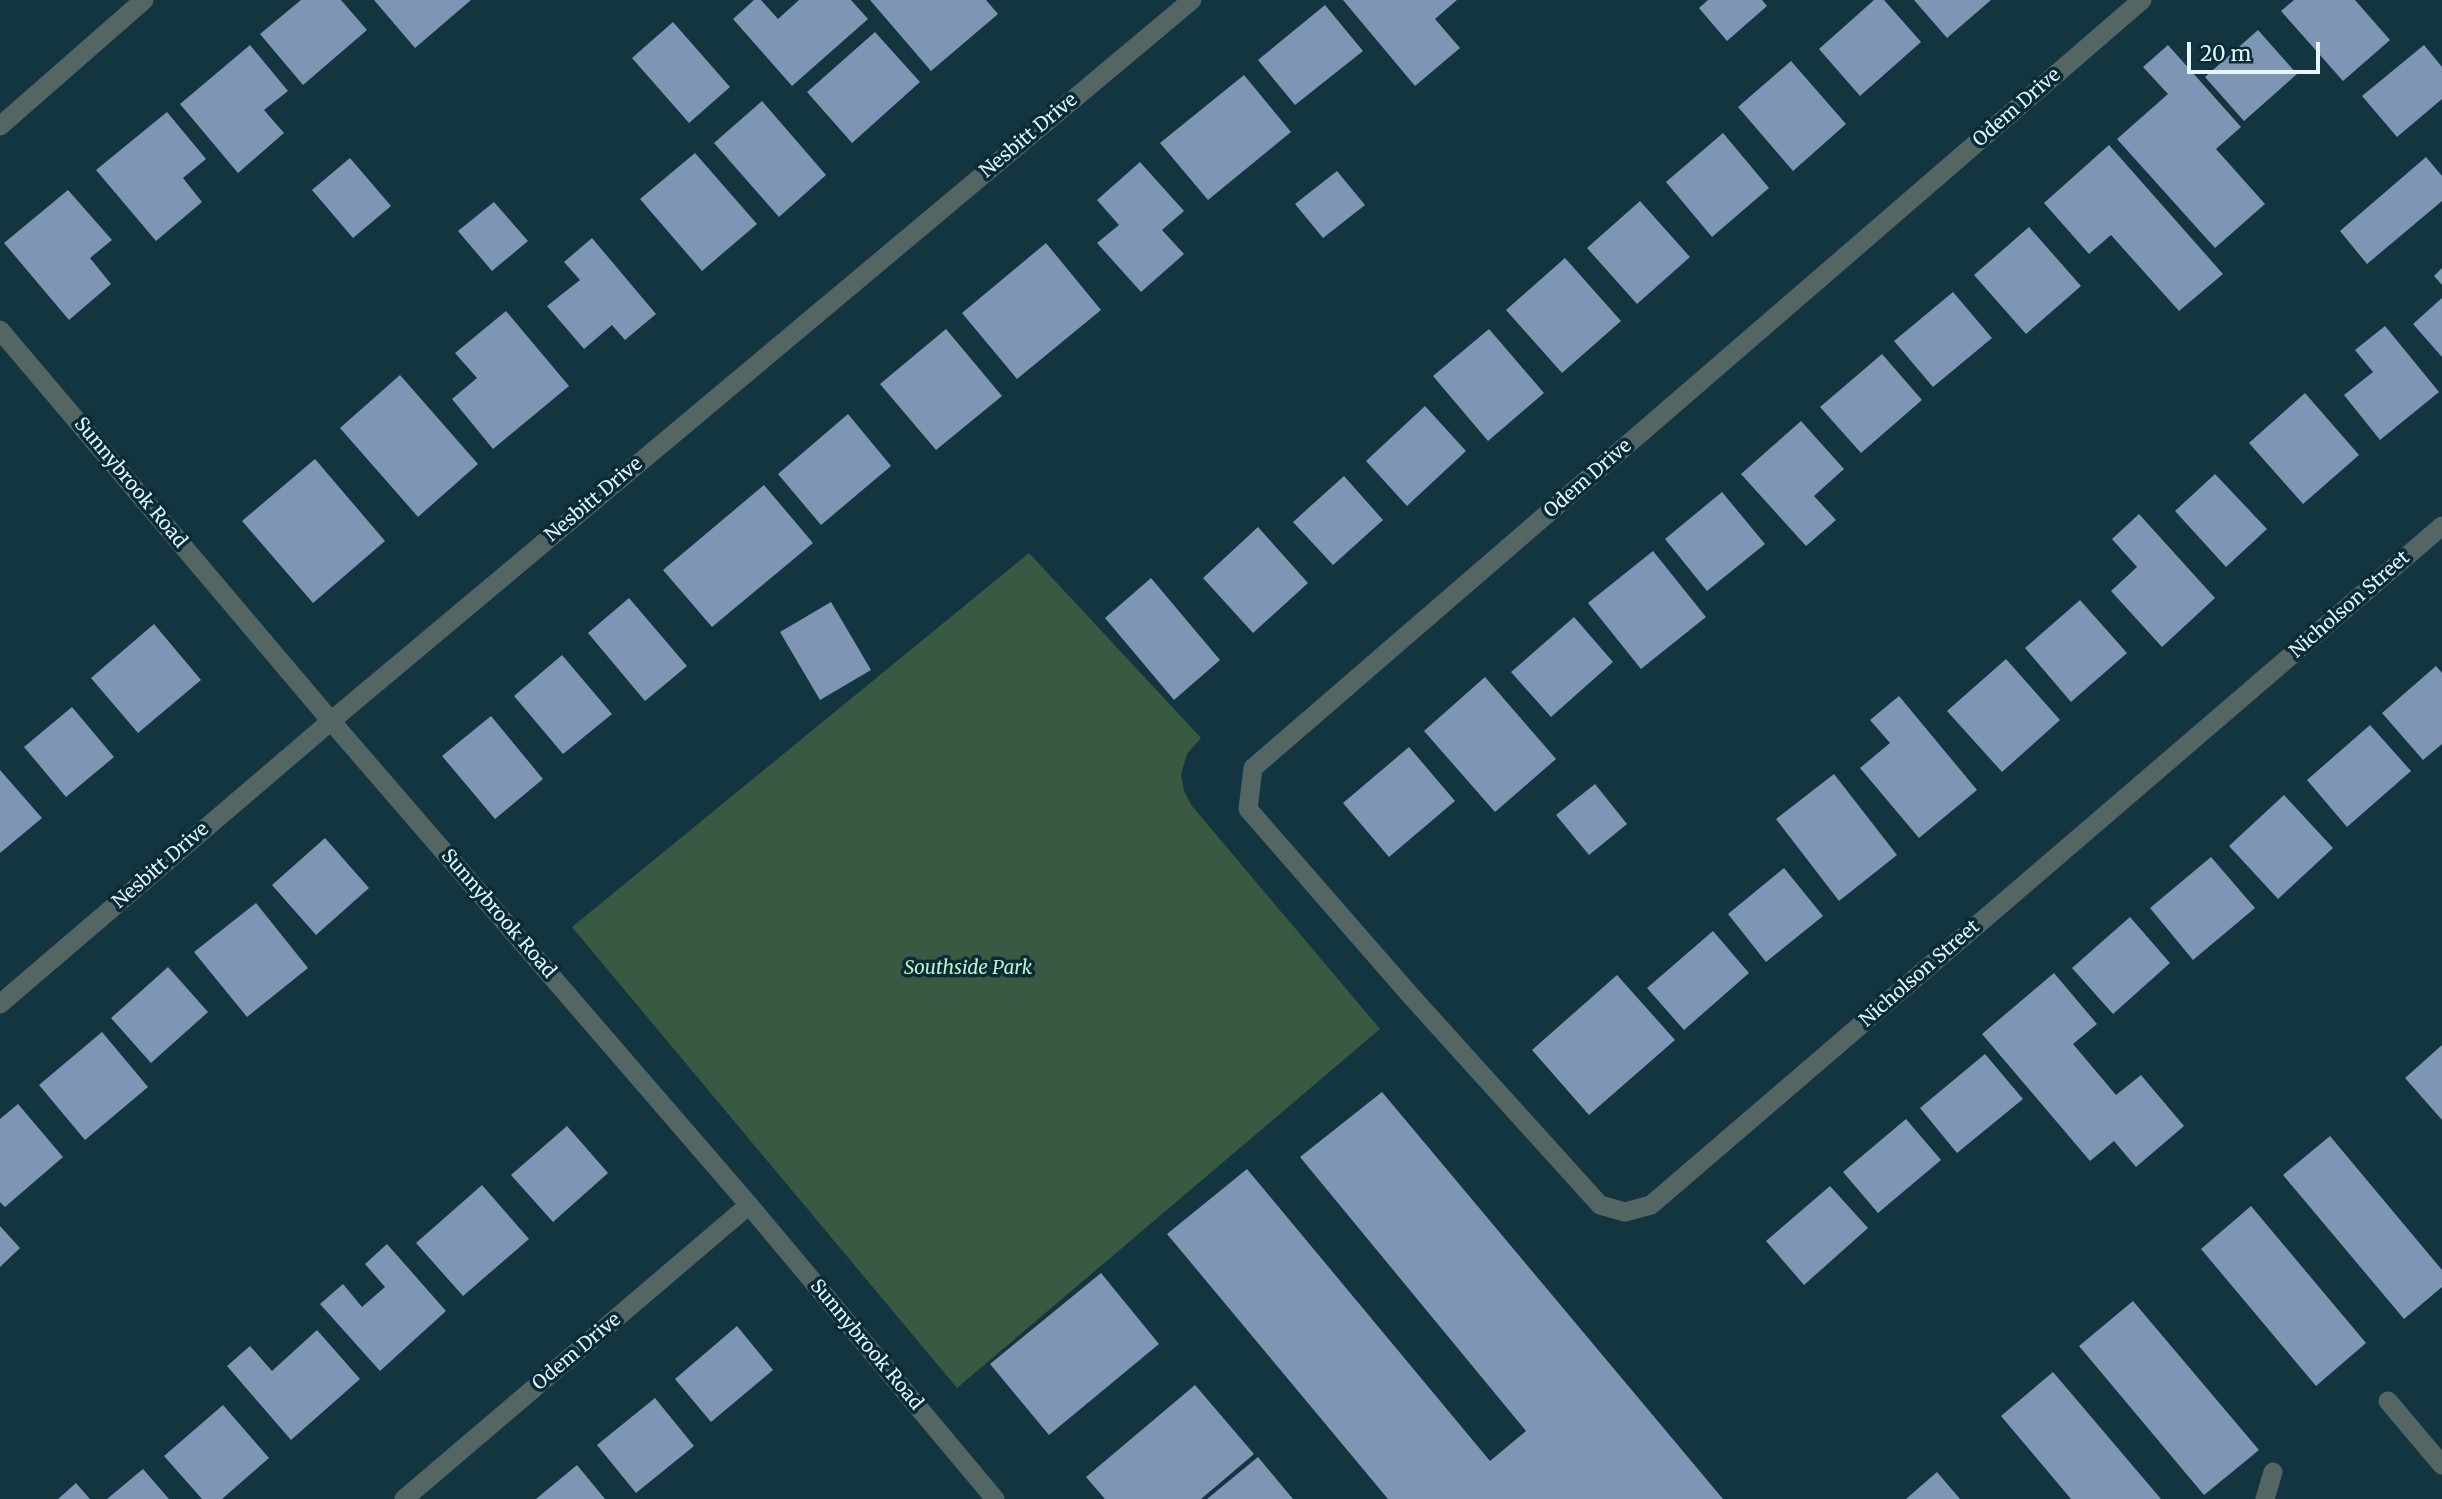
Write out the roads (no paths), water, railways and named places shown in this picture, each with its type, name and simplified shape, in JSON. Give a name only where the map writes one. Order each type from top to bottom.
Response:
[{"type":"street","points":[[0,126],[144,0]]},
{"type":"street","name":"Nesbitt Drive","points":[[0,1004],[331,721],[1192,0]]},
{"type":"street","name":"Odem Drive","points":[[1411,996],[1248,808],[1253,768],[2142,0]]},
{"type":"street","name":"Sunnybrook Road","points":[[0,330],[331,721],[749,1205],[995,1499]]},
{"type":"street","name":"Nicholson Street","points":[[1411,996],[1600,1205],[1625,1212],[1651,1205],[2442,526]]},
{"type":"street","name":"Odem Drive","points":[[404,1499],[749,1205]]},
{"type":"street","points":[[2388,1401],[2442,1465]]},
{"type":"street","points":[[2264,1499],[2273,1472]]},
{"type":"park label","name":"Southside Park","points":[[968,969]]}]
